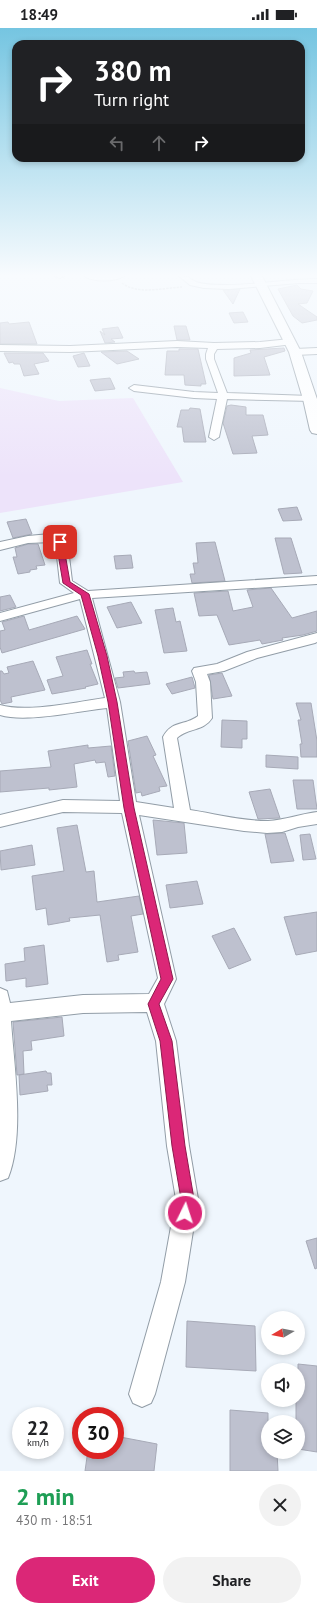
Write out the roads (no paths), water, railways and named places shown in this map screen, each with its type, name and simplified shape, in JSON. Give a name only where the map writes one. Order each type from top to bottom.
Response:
[{"type":"street","points":[[291,343],[310,399],[316,424]]},
{"type":"street","points":[[0,348],[70,349],[177,344],[214,346],[260,345],[317,350]]},
{"type":"street","points":[[214,346],[210,354],[210,359],[223,395],[214,437]]},
{"type":"street","points":[[134,388],[194,395],[310,399]]},
{"type":"street","points":[[0,546],[44,538],[57,539],[62,548],[66,583],[85,594],[113,702],[129,808],[167,979],[154,1004],[166,1041],[178,1146],[187,1199],[173,1282],[142,1394]]},
{"type":"street","points":[[0,616],[16,614],[85,594],[317,580]]},
{"type":"street","points":[[183,815],[170,737],[175,730],[198,724],[206,718],[203,682],[199,671],[219,668],[252,655],[317,637]]},
{"type":"street","points":[[0,710],[10,713],[25,713],[113,702]]},
{"type":"street","points":[[0,821],[63,806],[129,808],[267,827],[282,826],[297,821],[317,818]]},
{"type":"street","points":[[0,1170],[7,1127],[0,1008],[83,1004],[154,1004]]}]
